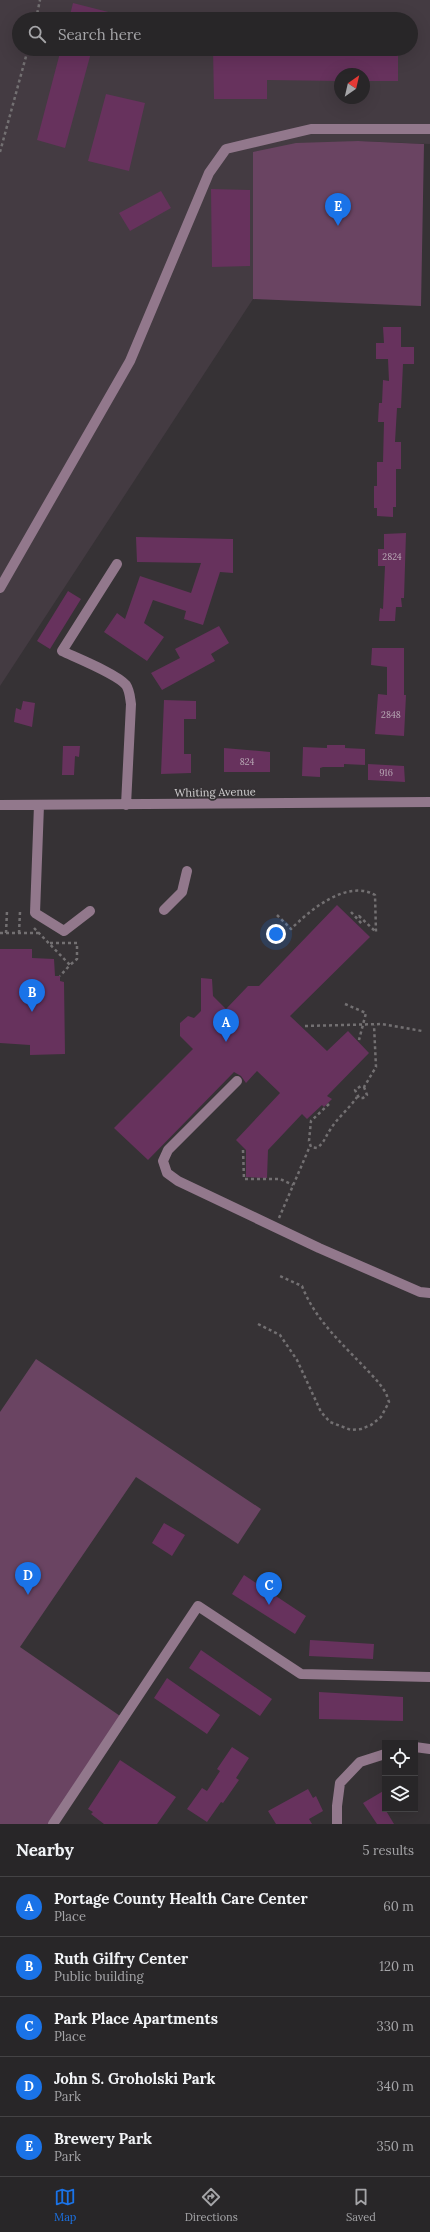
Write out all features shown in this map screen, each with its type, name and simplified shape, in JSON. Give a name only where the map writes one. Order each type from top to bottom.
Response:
[{"type":"street","points":[[0,588],[130,361],[209,173],[226,149],[311,129],[430,129]]},
{"type":"street","points":[[117,564],[62,651],[115,677],[127,686],[129,690],[131,704],[126,805]]},
{"type":"street","name":"Whiting Avenue","points":[[0,805],[430,802]]},
{"type":"street","points":[[39,805],[35,913],[64,931],[90,911]]},
{"type":"street","points":[[164,910],[182,892],[186,871]]},
{"type":"street","points":[[237,1081],[168,1150],[163,1161],[164,1168],[178,1181],[275,1227],[420,1292],[430,1293]]},
{"type":"street","points":[[53,1824],[198,1606],[301,1674],[430,1677]]},
{"type":"street","points":[[418,1747],[430,1749]]},
{"type":"street","points":[[336,1824],[340,1783],[360,1762],[382,1755]]},
{"type":"path","points":[[37,12],[40,0]]},
{"type":"path","points":[[0,152],[26,56]]},
{"type":"path","points":[[276,915],[291,929],[312,908],[324,901],[351,892],[366,891],[375,895],[376,932],[359,916],[357,918]]},
{"type":"path","points":[[6,933],[7,911]]},
{"type":"path","points":[[19,933],[20,912]]},
{"type":"path","points":[[351,912],[362,924]]},
{"type":"path","points":[[30,923],[70,965]]},
{"type":"path","points":[[0,933],[39,933]]},
{"type":"path","points":[[50,944],[78,943],[77,959],[60,976]]},
{"type":"path","points":[[345,1004],[366,1013],[359,1040]]},
{"type":"path","points":[[364,1087],[376,1067],[374,1025]]},
{"type":"path","points":[[305,1026],[399,1026],[422,1031]]},
{"type":"path","points":[[310,1146],[317,1148],[324,1142],[330,1129],[350,1108],[357,1097],[355,1093],[356,1088],[364,1087]]},
{"type":"path","points":[[357,1097],[363,1098],[367,1095],[364,1087]]},
{"type":"path","points":[[275,1227],[310,1146],[311,1121],[329,1104]]},
{"type":"path","points":[[243,1150],[244,1179],[280,1179],[292,1185]]},
{"type":"path","points":[[258,1324],[280,1335],[297,1360],[321,1412],[330,1422],[351,1430],[361,1430],[371,1425],[381,1417],[388,1402],[386,1393],[371,1373],[323,1323],[309,1305],[302,1286],[280,1276]]},
{"type":"shaded area","points":[[0,0],[430,0],[430,144],[358,141],[253,152],[253,299],[0,686]]},
{"type":"shaded area","points":[[358,141],[424,144],[421,306],[253,299],[253,152],[296,143]]},
{"type":"shaded area","points":[[36,1359],[261,1509],[238,1544],[136,1477],[20,1647],[123,1718],[53,1824],[0,1824],[0,1412]]},
{"type":"building","points":[[73,3],[108,12],[71,12]]},
{"type":"building","points":[[59,56],[90,56],[65,148],[37,140]]},
{"type":"building","points":[[213,56],[398,56],[398,81],[370,81],[370,68],[334,68],[334,81],[267,80],[267,99],[214,99]]},
{"type":"building","points":[[106,94],[145,103],[129,171],[88,161]]},
{"type":"building","points":[[211,189],[250,190],[250,266],[212,267]]},
{"type":"building","points":[[161,191],[171,208],[130,231],[119,213]]},
{"type":"building","points":[[383,327],[401,327],[401,347],[414,347],[414,364],[403,364],[401,408],[397,408],[395,442],[401,442],[401,469],[396,469],[396,507],[393,507],[393,517],[377,516],[377,508],[374,508],[374,486],[377,486],[377,462],[383,462],[384,422],[378,422],[379,403],[382,403],[383,380],[389,381],[388,359],[376,359],[376,343],[384,343]]},
{"type":"building","points":[[406,533],[404,598],[401,598],[402,607],[396,607],[395,621],[379,621],[380,608],[383,609],[385,566],[378,566],[378,549],[384,549],[384,534]]},
{"type":"building","points":[[136,537],[233,539],[233,573],[220,572],[203,625],[184,619],[186,611],[153,600],[144,623],[164,637],[147,661],[104,632],[117,613],[125,619],[140,576],[191,593],[201,563],[137,562]]},
{"type":"building","points":[[68,591],[81,599],[50,649],[37,641]]},
{"type":"building","points":[[219,626],[229,643],[211,654],[215,661],[162,690],[151,673],[180,658],[175,649]]},
{"type":"building","points":[[372,648],[404,648],[404,695],[406,695],[404,736],[375,734],[378,694],[387,695],[387,667],[371,665]]},
{"type":"building","points":[[164,700],[196,701],[196,719],[184,719],[184,754],[191,754],[191,773],[161,774]]},
{"type":"building","points":[[23,701],[35,703],[32,727],[14,722],[16,708],[21,710]]},
{"type":"building","points":[[327,745],[345,745],[345,748],[365,749],[365,765],[344,764],[344,767],[323,767],[320,768],[320,777],[302,776],[303,747],[327,748]]},
{"type":"building","points":[[63,746],[80,746],[79,757],[75,756],[74,775],[62,775]]},
{"type":"building","points":[[224,748],[270,752],[270,772],[224,772]]},
{"type":"building","points":[[368,764],[404,766],[405,782],[368,780]]},
{"type":"building","points":[[337,905],[370,937],[290,1016],[327,1051],[348,1031],[369,1053],[327,1096],[332,1099],[324,1107],[322,1105],[307,1119],[302,1114],[268,1150],[267,1178],[246,1177],[246,1150],[236,1140],[280,1093],[257,1071],[246,1083],[241,1076],[234,1072],[148,1160],[114,1128],[193,1049],[180,1036],[180,1023],[188,1016],[194,1018],[201,1011],[201,978],[212,979],[213,996],[226,1009],[248,986],[259,986]]},
{"type":"building","points":[[0,949],[32,949],[32,958],[54,959],[55,976],[60,976],[60,981],[64,982],[65,1054],[30,1055],[30,1045],[0,1043]]},
{"type":"building","points":[[164,1523],[185,1535],[172,1556],[152,1543]]},
{"type":"building","points":[[244,1575],[306,1616],[295,1634],[232,1594]]},
{"type":"building","points":[[310,1640],[374,1644],[373,1659],[309,1656]]},
{"type":"building","points":[[201,1650],[272,1699],[260,1716],[189,1668]]},
{"type":"building","points":[[167,1678],[220,1715],[207,1734],[154,1698]]},
{"type":"building","points":[[319,1692],[403,1697],[403,1721],[319,1719]]},
{"type":"building","points":[[232,1747],[249,1758],[236,1778],[239,1780],[223,1803],[221,1802],[207,1822],[187,1809],[202,1788],[207,1791],[220,1771],[217,1769]]},
{"type":"building","points":[[120,1760],[176,1797],[157,1824],[104,1824],[91,1814],[93,1812],[88,1809]]},
{"type":"building","points":[[308,1789],[313,1798],[316,1796],[323,1811],[309,1819],[312,1824],[276,1824],[268,1811]]},
{"type":"building","points":[[382,1792],[382,1812],[387,1812],[394,1824],[377,1824],[363,1803]]},
{"type":"place","name":"Brewery Park","points":[[338,226]]},
{"type":"place","name":"Ruth Gilfry Center","points":[[32,1012]]},
{"type":"place","name":"Portage County Health Care Center","points":[[226,1042]]},
{"type":"place","name":"John S. Groholski Park","points":[[28,1595]]},
{"type":"place","name":"Park Place Apartments","points":[[269,1605]]}]
